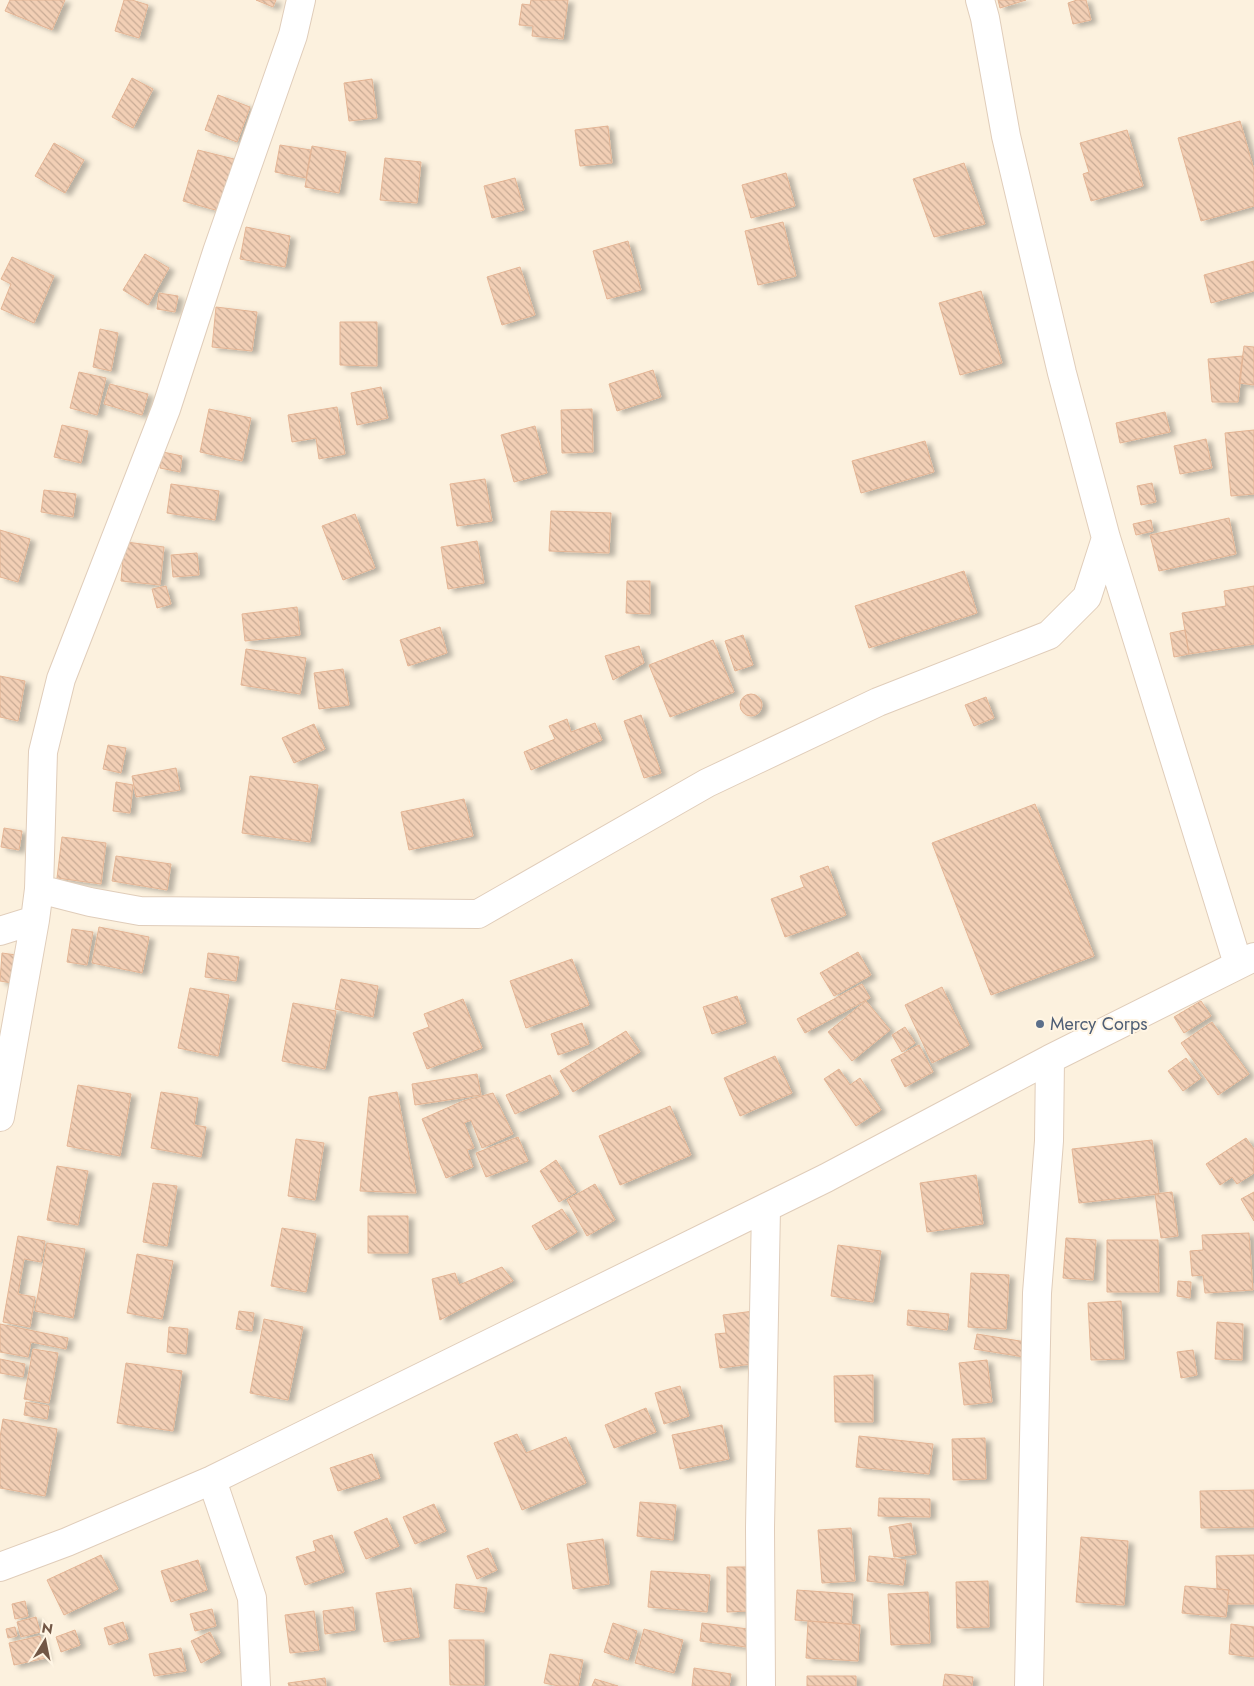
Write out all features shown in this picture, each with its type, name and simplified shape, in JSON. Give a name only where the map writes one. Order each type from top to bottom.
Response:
[{"type":"street","points":[[0,1117],[36,920],[39,889],[43,752],[61,679],[166,409],[217,252],[292,35],[301,0]]},
{"type":"street","points":[[0,1567],[67,1542],[212,1480],[826,1178],[1050,1059],[1246,961],[1106,538],[1062,372],[1010,155],[980,0]]},
{"type":"street","points":[[39,889],[90,902],[140,911],[478,914],[707,783],[878,702],[1049,635],[1087,596],[1106,538]]},
{"type":"street","points":[[0,931],[36,920]]},
{"type":"street","points":[[1029,1686],[1037,1293],[1049,1142],[1050,1059]]},
{"type":"street","points":[[761,1686],[760,1528],[766,1208]]},
{"type":"street","points":[[212,1480],[252,1598],[256,1686]]},
{"type":"building","points":[[10,0],[65,0],[52,30],[5,11]]},
{"type":"building","points":[[124,0],[132,0],[148,5],[139,38],[115,31]]},
{"type":"building","points":[[256,0],[276,0],[273,7]]},
{"type":"building","points":[[531,0],[568,0],[563,39],[532,36],[533,26],[519,25],[522,4],[530,5]]},
{"type":"building","points":[[998,0],[1026,0],[1000,8]]},
{"type":"building","points":[[1086,0],[1091,20],[1073,24],[1068,3]]},
{"type":"building","points":[[132,78],[153,89],[133,128],[112,117]]},
{"type":"building","points":[[372,79],[377,118],[349,121],[344,83]]},
{"type":"building","points":[[218,95],[250,107],[237,142],[205,130]]},
{"type":"building","points":[[1240,121],[1254,170],[1254,206],[1201,221],[1178,138]]},
{"type":"building","points":[[608,126],[612,163],[580,166],[575,130]]},
{"type":"building","points":[[1127,130],[1143,186],[1091,201],[1083,174],[1089,172],[1080,143]]},
{"type":"building","points":[[54,143],[84,160],[65,193],[35,176]]},
{"type":"building","points":[[280,145],[311,150],[306,178],[275,172]]},
{"type":"building","points":[[312,146],[346,152],[339,193],[305,187]]},
{"type":"building","points":[[198,150],[234,159],[219,211],[183,201]]},
{"type":"building","points":[[385,158],[421,162],[417,203],[380,200]]},
{"type":"building","points":[[964,163],[985,224],[934,237],[913,179]]},
{"type":"building","points":[[786,173],[795,206],[751,218],[742,185]]},
{"type":"building","points":[[515,178],[524,210],[492,218],[484,186]]},
{"type":"building","points":[[783,222],[796,276],[758,285],[745,231]]},
{"type":"building","points":[[246,227],[290,236],[285,267],[240,259]]},
{"type":"building","points":[[628,241],[641,290],[607,299],[593,251]]},
{"type":"building","points":[[145,254],[169,268],[148,305],[123,290]]},
{"type":"building","points":[[12,257],[54,276],[34,323],[1,309],[11,284],[1,279]]},
{"type":"building","points":[[1254,261],[1254,291],[1211,303],[1204,275]]},
{"type":"building","points":[[520,267],[535,315],[502,325],[487,277]]},
{"type":"building","points":[[981,291],[1002,363],[960,375],[939,303]]},
{"type":"building","points":[[159,293],[178,296],[175,312],[157,309]]},
{"type":"building","points":[[216,307],[257,312],[252,351],[212,347]]},
{"type":"building","points":[[340,322],[377,322],[377,366],[340,365]]},
{"type":"building","points":[[100,329],[118,333],[111,371],[93,367]]},
{"type":"building","points":[[1244,346],[1254,347],[1254,385],[1239,383]]},
{"type":"building","points":[[1243,356],[1238,402],[1212,402],[1208,359]]},
{"type":"building","points":[[653,370],[661,397],[617,411],[609,384]]},
{"type":"building","points":[[79,372],[106,378],[97,415],[70,408]]},
{"type":"building","points":[[110,384],[148,394],[142,415],[104,404]]},
{"type":"building","points":[[381,387],[388,418],[357,425],[351,393]]},
{"type":"building","points":[[337,407],[345,454],[319,459],[316,438],[292,442],[288,415]]},
{"type":"building","points":[[209,409],[251,418],[242,461],[200,452]]},
{"type":"building","points":[[592,409],[593,452],[562,453],[561,410]]},
{"type":"building","points":[[1165,412],[1170,432],[1120,443],[1116,423]]},
{"type":"building","points":[[62,425],[88,431],[81,463],[54,457]]},
{"type":"building","points":[[535,426],[547,473],[514,482],[501,435]]},
{"type":"building","points":[[1254,430],[1254,494],[1231,496],[1225,433]]},
{"type":"building","points":[[1206,439],[1212,468],[1180,474],[1174,446]]},
{"type":"building","points":[[925,441],[934,472],[861,493],[852,461]]},
{"type":"building","points":[[163,452],[182,456],[180,472],[160,468]]},
{"type":"building","points":[[485,479],[492,521],[457,526],[450,484]]},
{"type":"building","points":[[1152,483],[1156,502],[1141,505],[1137,486]]},
{"type":"building","points":[[171,484],[219,491],[215,520],[167,513]]},
{"type":"building","points":[[44,490],[76,494],[73,517],[41,512]]},
{"type":"building","points":[[551,511],[611,513],[609,553],[549,551]]},
{"type":"building","points":[[355,514],[375,568],[343,580],[322,526]]},
{"type":"building","points":[[1229,518],[1236,554],[1159,571],[1150,535]]},
{"type":"building","points":[[1151,520],[1153,531],[1136,535],[1133,524]]},
{"type":"building","points":[[0,530],[30,539],[18,582],[0,577]]},
{"type":"building","points":[[119,541],[164,547],[160,585],[121,581],[123,558],[117,557]]},
{"type":"building","points":[[477,541],[484,583],[448,589],[441,547]]},
{"type":"building","points":[[197,553],[199,575],[173,577],[171,555]]},
{"type":"building","points":[[964,571],[977,613],[869,648],[855,606]]},
{"type":"building","points":[[627,581],[650,581],[650,614],[626,613]]},
{"type":"building","points":[[166,586],[171,604],[157,608],[152,589]]},
{"type":"building","points":[[1254,586],[1254,644],[1189,654],[1182,613],[1226,606],[1224,591]]},
{"type":"building","points":[[297,607],[300,635],[245,641],[242,614]]},
{"type":"building","points":[[440,627],[447,653],[408,666],[400,640]]},
{"type":"building","points":[[1185,630],[1189,654],[1174,657],[1170,633]]},
{"type":"building","points":[[743,635],[753,665],[735,671],[725,641]]},
{"type":"building","points":[[713,640],[734,692],[670,717],[649,665]]},
{"type":"building","points":[[639,646],[644,663],[613,680],[605,656]]},
{"type":"building","points":[[246,649],[306,658],[300,694],[241,685]]},
{"type":"building","points":[[343,669],[349,705],[319,709],[314,673]]},
{"type":"building","points":[[0,676],[25,681],[18,721],[0,717]]},
{"type":"building","points":[[751,694],[759,697],[762,705],[759,713],[751,716],[743,713],[740,705],[743,697]]},
{"type":"building","points":[[986,697],[994,718],[974,726],[965,705]]},
{"type":"building","points":[[641,715],[661,773],[644,778],[624,721]]},
{"type":"building","points":[[567,719],[571,732],[595,723],[602,740],[531,770],[524,752],[555,739],[549,726]]},
{"type":"building","points":[[314,724],[325,749],[294,763],[282,738]]},
{"type":"building","points":[[108,745],[126,748],[121,773],[103,769]]},
{"type":"building","points":[[176,768],[180,790],[136,797],[132,776]]},
{"type":"building","points":[[250,776],[318,785],[310,842],[242,833]]},
{"type":"building","points":[[116,782],[133,785],[130,813],[113,811]]},
{"type":"building","points":[[464,799],[473,836],[409,850],[401,812]]},
{"type":"building","points":[[1035,804],[1094,956],[991,995],[932,843]]},
{"type":"building","points":[[4,828],[22,831],[19,850],[1,847]]},
{"type":"building","points":[[62,837],[106,843],[101,884],[57,878]]},
{"type":"building","points":[[116,856],[171,864],[167,890],[112,881]]},
{"type":"building","points":[[828,866],[846,915],[785,937],[771,899],[804,887],[800,876]]},
{"type":"building","points":[[99,927],[149,937],[142,973],[92,963]]},
{"type":"building","points":[[72,929],[93,932],[87,965],[67,962]]},
{"type":"building","points":[[858,952],[871,975],[834,996],[820,973]]},
{"type":"building","points":[[2,953],[16,955],[12,983],[0,981]]},
{"type":"building","points":[[208,953],[239,957],[236,981],[205,977]]},
{"type":"building","points":[[572,959],[589,1005],[526,1028],[510,981]]},
{"type":"building","points":[[341,979],[378,986],[373,1017],[335,1009]]},
{"type":"building","points":[[862,984],[870,998],[805,1033],[797,1019]]},
{"type":"building","points":[[942,987],[969,1045],[932,1063],[905,1005]]},
{"type":"building","points":[[190,988],[229,995],[218,1056],[178,1048]]},
{"type":"building","points":[[737,996],[746,1023],[712,1034],[703,1007]]},
{"type":"building","points":[[463,999],[482,1048],[427,1069],[413,1033],[429,1027],[424,1014]]},
{"type":"building","points":[[866,1001],[890,1030],[852,1061],[828,1032]]},
{"type":"building","points":[[1201,1001],[1211,1016],[1184,1033],[1174,1017]]},
{"type":"building","points":[[293,1003],[336,1011],[325,1069],[282,1061]]},
{"type":"building","points":[[1212,1022],[1249,1074],[1218,1095],[1181,1043]]},
{"type":"building","points":[[582,1023],[589,1044],[558,1055],[551,1034]]},
{"type":"building","points":[[905,1027],[915,1043],[902,1052],[892,1035]]},
{"type":"building","points":[[626,1031],[640,1052],[573,1092],[560,1071]]},
{"type":"building","points":[[919,1045],[933,1072],[905,1087],[891,1060]]},
{"type":"building","points":[[775,1056],[792,1093],[740,1116],[724,1078]]},
{"type":"building","points":[[1186,1058],[1201,1078],[1183,1091],[1168,1071]]},
{"type":"building","points":[[839,1069],[850,1085],[860,1078],[881,1110],[856,1126],[824,1079]]},
{"type":"building","points":[[477,1074],[481,1095],[415,1105],[412,1084]]},
{"type":"building","points":[[550,1075],[559,1094],[515,1114],[506,1095]]},
{"type":"building","points":[[78,1085],[131,1094],[120,1156],[67,1146]]},
{"type":"building","points":[[161,1092],[198,1098],[194,1125],[206,1127],[201,1157],[151,1148]]},
{"type":"building","points":[[397,1092],[416,1193],[360,1191],[369,1097]]},
{"type":"building","points":[[493,1093],[513,1134],[482,1148],[471,1120],[464,1123],[474,1148],[467,1150],[473,1167],[446,1178],[422,1119],[463,1101]]},
{"type":"building","points":[[670,1106],[691,1155],[620,1185],[599,1136]]},
{"type":"building","points":[[518,1137],[528,1161],[486,1177],[476,1153]]},
{"type":"building","points":[[1246,1138],[1254,1149],[1254,1173],[1237,1184],[1232,1177],[1220,1185],[1206,1164]]},
{"type":"building","points":[[296,1139],[324,1143],[315,1200],[288,1196]]},
{"type":"building","points":[[1152,1140],[1159,1194],[1079,1203],[1072,1149]]},
{"type":"building","points":[[556,1160],[576,1192],[559,1202],[540,1171]]},
{"type":"building","points":[[57,1166],[88,1171],[78,1225],[47,1220]]},
{"type":"building","points":[[976,1175],[983,1224],[927,1232],[920,1183]]},
{"type":"building","points":[[153,1183],[177,1186],[167,1246],[143,1242]]},
{"type":"building","points":[[595,1184],[615,1220],[587,1236],[567,1200]]},
{"type":"building","points":[[1172,1192],[1178,1236],[1161,1238],[1155,1194]]},
{"type":"building","points":[[1254,1192],[1254,1221],[1241,1199]]},
{"type":"building","points":[[562,1209],[577,1232],[546,1250],[532,1226]]},
{"type":"building","points":[[368,1216],[408,1216],[408,1253],[368,1253]]},
{"type":"building","points":[[282,1228],[316,1234],[306,1292],[271,1286]]},
{"type":"building","points":[[1249,1233],[1253,1290],[1205,1293],[1203,1275],[1192,1276],[1190,1251],[1203,1250],[1202,1235]]},
{"type":"building","points":[[18,1236],[45,1241],[41,1262],[24,1259],[18,1294],[35,1297],[30,1327],[3,1322]]},
{"type":"building","points":[[1066,1238],[1096,1240],[1093,1280],[1063,1278]]},
{"type":"building","points":[[1107,1240],[1158,1240],[1159,1292],[1107,1292]]},
{"type":"building","points":[[47,1243],[85,1249],[73,1318],[35,1311]]},
{"type":"building","points":[[838,1245],[881,1251],[873,1302],[831,1296]]},
{"type":"building","points":[[137,1254],[173,1261],[162,1319],[127,1313]]},
{"type":"building","points":[[502,1267],[513,1281],[440,1320],[432,1279],[455,1273],[459,1285]]},
{"type":"building","points":[[971,1273],[1009,1275],[1006,1329],[968,1327]]},
{"type":"building","points":[[1178,1281],[1191,1282],[1190,1298],[1177,1296]]},
{"type":"building","points":[[1121,1301],[1124,1359],[1091,1360],[1088,1303]]},
{"type":"building","points":[[908,1310],[949,1314],[947,1330],[907,1325]]},
{"type":"building","points":[[239,1311],[254,1313],[252,1331],[236,1329]]},
{"type":"building","points":[[754,1311],[760,1363],[720,1368],[715,1334],[726,1333],[723,1315]]},
{"type":"building","points":[[264,1319],[303,1327],[288,1400],[250,1393]]},
{"type":"building","points":[[1217,1322],[1243,1324],[1242,1360],[1215,1359]]},
{"type":"building","points":[[0,1324],[68,1338],[66,1349],[31,1342],[28,1357],[0,1352]]},
{"type":"building","points":[[169,1327],[188,1329],[186,1354],[167,1352]]},
{"type":"building","points":[[977,1334],[1026,1342],[1024,1357],[974,1349]]},
{"type":"building","points":[[33,1349],[58,1353],[49,1403],[24,1399]]},
{"type":"building","points":[[1193,1350],[1197,1375],[1181,1378],[1177,1352]]},
{"type":"building","points":[[0,1359],[25,1364],[23,1377],[0,1373]]},
{"type":"building","points":[[987,1360],[992,1402],[964,1405],[959,1363]]},
{"type":"building","points":[[126,1363],[182,1371],[173,1431],[117,1423]]},
{"type":"building","points":[[873,1375],[873,1422],[835,1422],[834,1376]]},
{"type":"building","points":[[680,1386],[689,1416],[664,1424],[655,1393]]},
{"type":"building","points":[[26,1402],[49,1406],[47,1419],[24,1415]]},
{"type":"building","points":[[646,1408],[656,1432],[614,1448],[605,1425]]},
{"type":"building","points":[[3,1419],[57,1429],[45,1496],[0,1488],[0,1437]]},
{"type":"building","points":[[722,1425],[729,1459],[680,1469],[672,1435]]},
{"type":"building","points":[[517,1434],[526,1453],[566,1437],[586,1483],[522,1510],[494,1443]]},
{"type":"building","points":[[859,1436],[933,1444],[929,1474],[856,1467]]},
{"type":"building","points":[[985,1438],[986,1479],[953,1480],[952,1439]]},
{"type":"building","points":[[372,1454],[380,1478],[338,1491],[330,1468]]},
{"type":"building","points":[[1254,1490],[1254,1527],[1201,1528],[1200,1491]]},
{"type":"building","points":[[879,1498],[930,1499],[930,1517],[878,1516]]},
{"type":"building","points":[[640,1502],[676,1505],[673,1540],[637,1536]]},
{"type":"building","points":[[434,1504],[446,1531],[415,1544],[403,1517]]},
{"type":"building","points":[[387,1518],[399,1546],[366,1559],[354,1532]]},
{"type":"building","points":[[911,1523],[916,1554],[894,1557],[889,1527]]},
{"type":"building","points":[[851,1528],[855,1581],[822,1583],[818,1530]]},
{"type":"building","points":[[332,1535],[344,1572],[305,1585],[296,1557],[316,1551],[313,1541]]},
{"type":"building","points":[[1081,1537],[1128,1541],[1124,1605],[1076,1602]]},
{"type":"building","points":[[603,1539],[609,1584],[573,1589],[567,1544]]},
{"type":"building","points":[[488,1548],[497,1570],[477,1579],[467,1556]]},
{"type":"building","points":[[101,1555],[118,1589],[64,1615],[47,1580]]},
{"type":"building","points":[[1254,1555],[1254,1604],[1227,1604],[1229,1590],[1217,1589],[1216,1556]]},
{"type":"building","points":[[869,1556],[906,1560],[903,1585],[867,1581]]},
{"type":"building","points":[[198,1560],[207,1590],[171,1602],[161,1571]]},
{"type":"building","points":[[727,1567],[748,1567],[748,1611],[727,1612]]},
{"type":"building","points":[[651,1571],[710,1575],[707,1612],[648,1607]]},
{"type":"building","points":[[988,1581],[989,1627],[957,1628],[956,1582]]},
{"type":"building","points":[[456,1584],[487,1588],[484,1612],[454,1608]]},
{"type":"building","points":[[1185,1586],[1229,1590],[1226,1617],[1182,1613]]},
{"type":"building","points":[[411,1588],[419,1637],[384,1642],[376,1593]]},
{"type":"building","points":[[797,1590],[853,1594],[851,1624],[795,1620]]},
{"type":"building","points":[[928,1592],[930,1643],[891,1645],[888,1594]]},
{"type":"building","points":[[25,1601],[28,1616],[15,1619],[12,1604]]},
{"type":"building","points":[[353,1607],[355,1630],[325,1634],[323,1611]]},
{"type":"building","points":[[212,1609],[216,1626],[195,1631],[190,1614]]},
{"type":"building","points":[[314,1611],[319,1650],[290,1653],[285,1615]]},
{"type":"building","points":[[36,1617],[40,1632],[21,1637],[17,1622]]},
{"type":"building","points":[[808,1621],[860,1625],[858,1661],[806,1658]]},
{"type":"building","points":[[123,1622],[128,1639],[109,1645],[104,1628]]},
{"type":"building","points":[[613,1623],[637,1631],[628,1660],[604,1652]]},
{"type":"building","points":[[702,1623],[748,1629],[746,1647],[700,1641]]},
{"type":"building","points":[[1231,1624],[1254,1627],[1254,1657],[1229,1654]]},
{"type":"building","points":[[15,1627],[17,1636],[8,1638],[6,1629]]},
{"type":"building","points":[[644,1629],[683,1640],[674,1673],[635,1663]]},
{"type":"building","points":[[75,1630],[80,1645],[61,1652],[56,1637]]},
{"type":"building","points":[[210,1632],[220,1653],[201,1663],[191,1641]]},
{"type":"building","points":[[40,1636],[46,1658],[14,1665],[9,1643]]},
{"type":"building","points":[[449,1640],[484,1640],[484,1685],[450,1685]]},
{"type":"building","points":[[181,1648],[186,1671],[154,1676],[149,1654]]},
{"type":"building","points":[[550,1654],[583,1660],[578,1686],[559,1686],[544,1683]]},
{"type":"building","points":[[694,1668],[731,1674],[729,1686],[692,1686]]},
{"type":"building","points":[[945,1674],[973,1677],[972,1686],[943,1686]]},
{"type":"building","points":[[807,1676],[856,1676],[856,1686],[807,1686]]},
{"type":"building","points":[[325,1678],[326,1686],[289,1686],[288,1683]]},
{"type":"building","points":[[595,1679],[618,1686],[592,1686]]},
{"type":"place","name":"Mercy Corps","points":[[1040,1024]]}]
